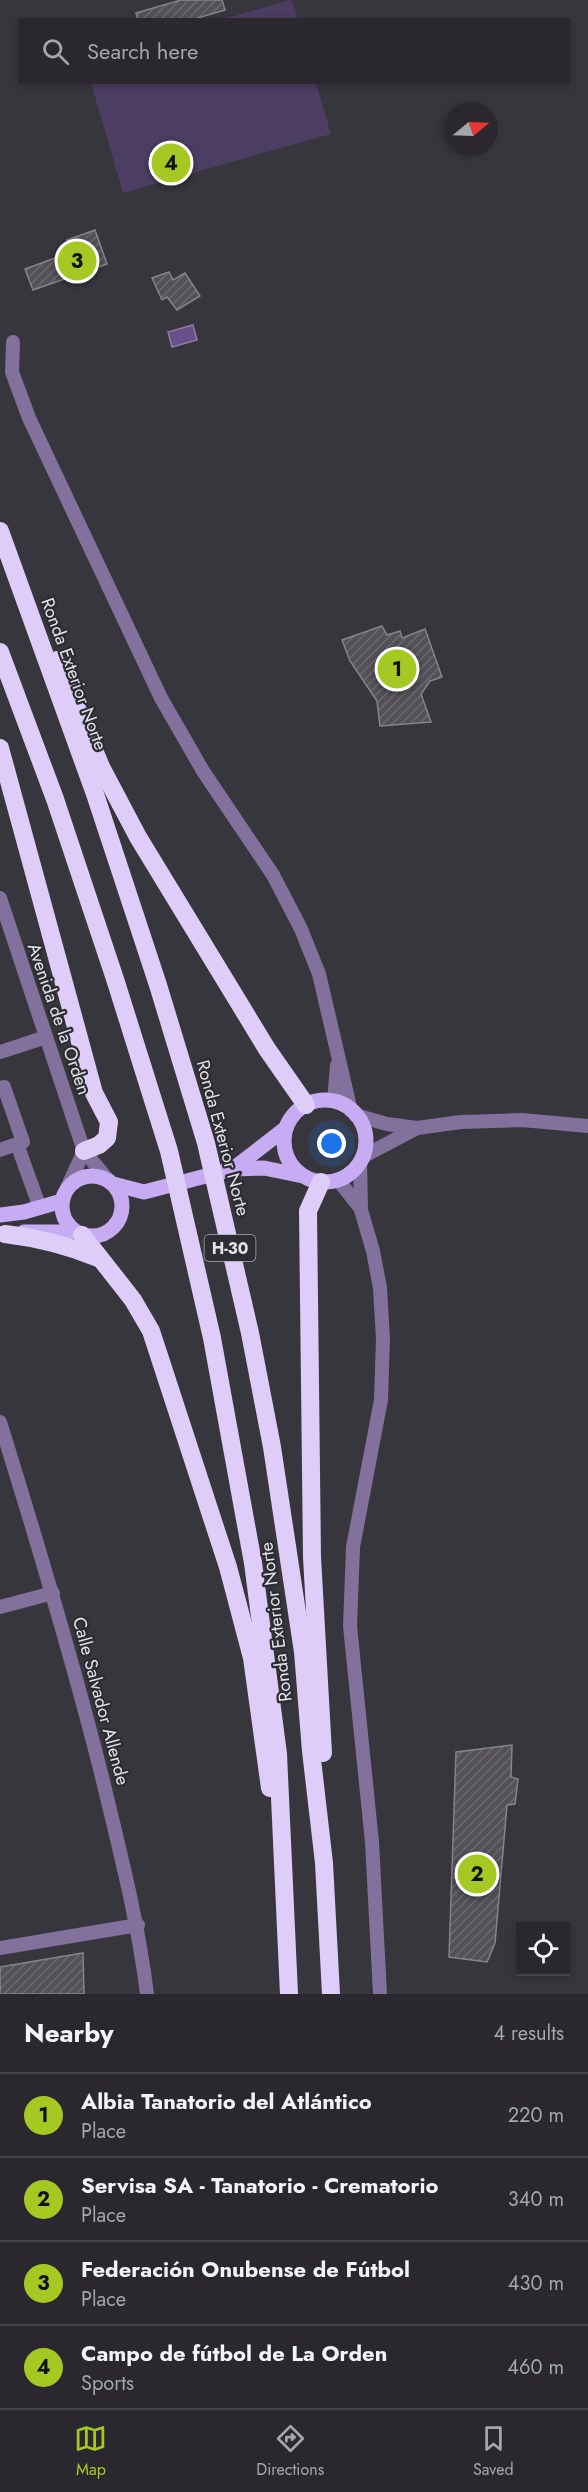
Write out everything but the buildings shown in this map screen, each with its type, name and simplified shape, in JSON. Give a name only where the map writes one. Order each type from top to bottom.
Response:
[{"type":"highway","name":"Ronda Exterior Norte","points":[[0,531],[99,806],[158,985],[206,1143],[250,1333],[272,1447],[303,1652],[324,1863],[331,1994]]},
{"type":"highway","points":[[8,552],[69,685],[101,767],[138,837],[267,1049],[306,1105]]},
{"type":"highway","name":"Ronda Exterior Norte","points":[[0,652],[55,799],[169,1151],[213,1338],[253,1563],[278,1754],[290,1994]]},
{"type":"highway","points":[[0,748],[94,1093],[109,1122],[107,1138],[99,1145],[84,1151]]},
{"type":"highway","points":[[324,1863],[323,1751],[312,1557],[308,1211],[330,1181]]},
{"type":"highway","points":[[79,1233],[133,1300],[151,1331],[228,1567],[252,1658],[264,1753],[283,1863]]},
{"type":"highway","points":[[2,1234],[37,1238],[67,1245],[100,1259]]},
{"type":"main road","points":[[122,1212],[151,1190],[233,1169],[264,1168],[303,1176],[330,1181],[348,1175],[361,1159],[365,1135],[353,1113],[334,1101],[315,1101],[306,1105],[291,1118],[286,1128],[284,1141],[286,1155],[293,1167],[303,1176]]},
{"type":"main road","points":[[233,1169],[286,1128]]},
{"type":"main road","points":[[0,1215],[40,1208],[64,1195],[76,1179],[88,1175],[99,1176],[111,1183],[151,1190]]},
{"type":"main road","points":[[2,1234],[33,1231],[95,1236],[107,1232],[117,1224],[122,1212],[122,1198],[111,1183]]},
{"type":"main road","points":[[64,1195],[62,1213],[67,1224],[79,1233]]},
{"type":"street","points":[[13,342],[12,372],[29,418],[161,698],[203,771],[273,875],[301,929],[318,974],[353,1113],[387,1124],[417,1128],[461,1122],[522,1120],[588,1126]]},
{"type":"street","name":"Avenida de la Orden","points":[[0,898],[84,1151],[111,1183]]},
{"type":"street","points":[[0,1052],[46,1037]]},
{"type":"street","points":[[334,1101],[337,1054]]},
{"type":"street","points":[[0,1088],[4,1087],[23,1142],[0,1150]]},
{"type":"street","points":[[380,1994],[372,1842],[350,1626],[352,1547],[381,1400],[383,1339],[380,1288],[373,1251],[361,1210],[361,1159],[417,1128]]},
{"type":"street","points":[[17,1144],[40,1208]]},
{"type":"street","points":[[64,1195],[84,1151]]},
{"type":"street","points":[[330,1181],[361,1210]]},
{"type":"street","name":"Calle Salvador Allende","points":[[0,1422],[53,1593],[90,1730],[138,1925],[147,1994]]},
{"type":"street","points":[[0,1607],[53,1593]]},
{"type":"street","points":[[0,1948],[138,1925]]},
{"type":"shaded area","points":[[291,0],[298,18],[227,18]]},
{"type":"shaded area","points":[[91,84],[316,84],[331,134],[123,193]]},
{"type":"shaded area","points":[[193,325],[197,340],[172,347],[168,332]]},
{"type":"place","name":"Campo de fútbol de La Orden","points":[[171,163]]},
{"type":"place","name":"Federación Onubense de Fútbol","points":[[77,261]]},
{"type":"place","name":"Albia Tanatorio del Atlántico","points":[[397,669]]},
{"type":"place","name":"Servisa SA - Tanatorio - Crematorio","points":[[477,1874]]}]
